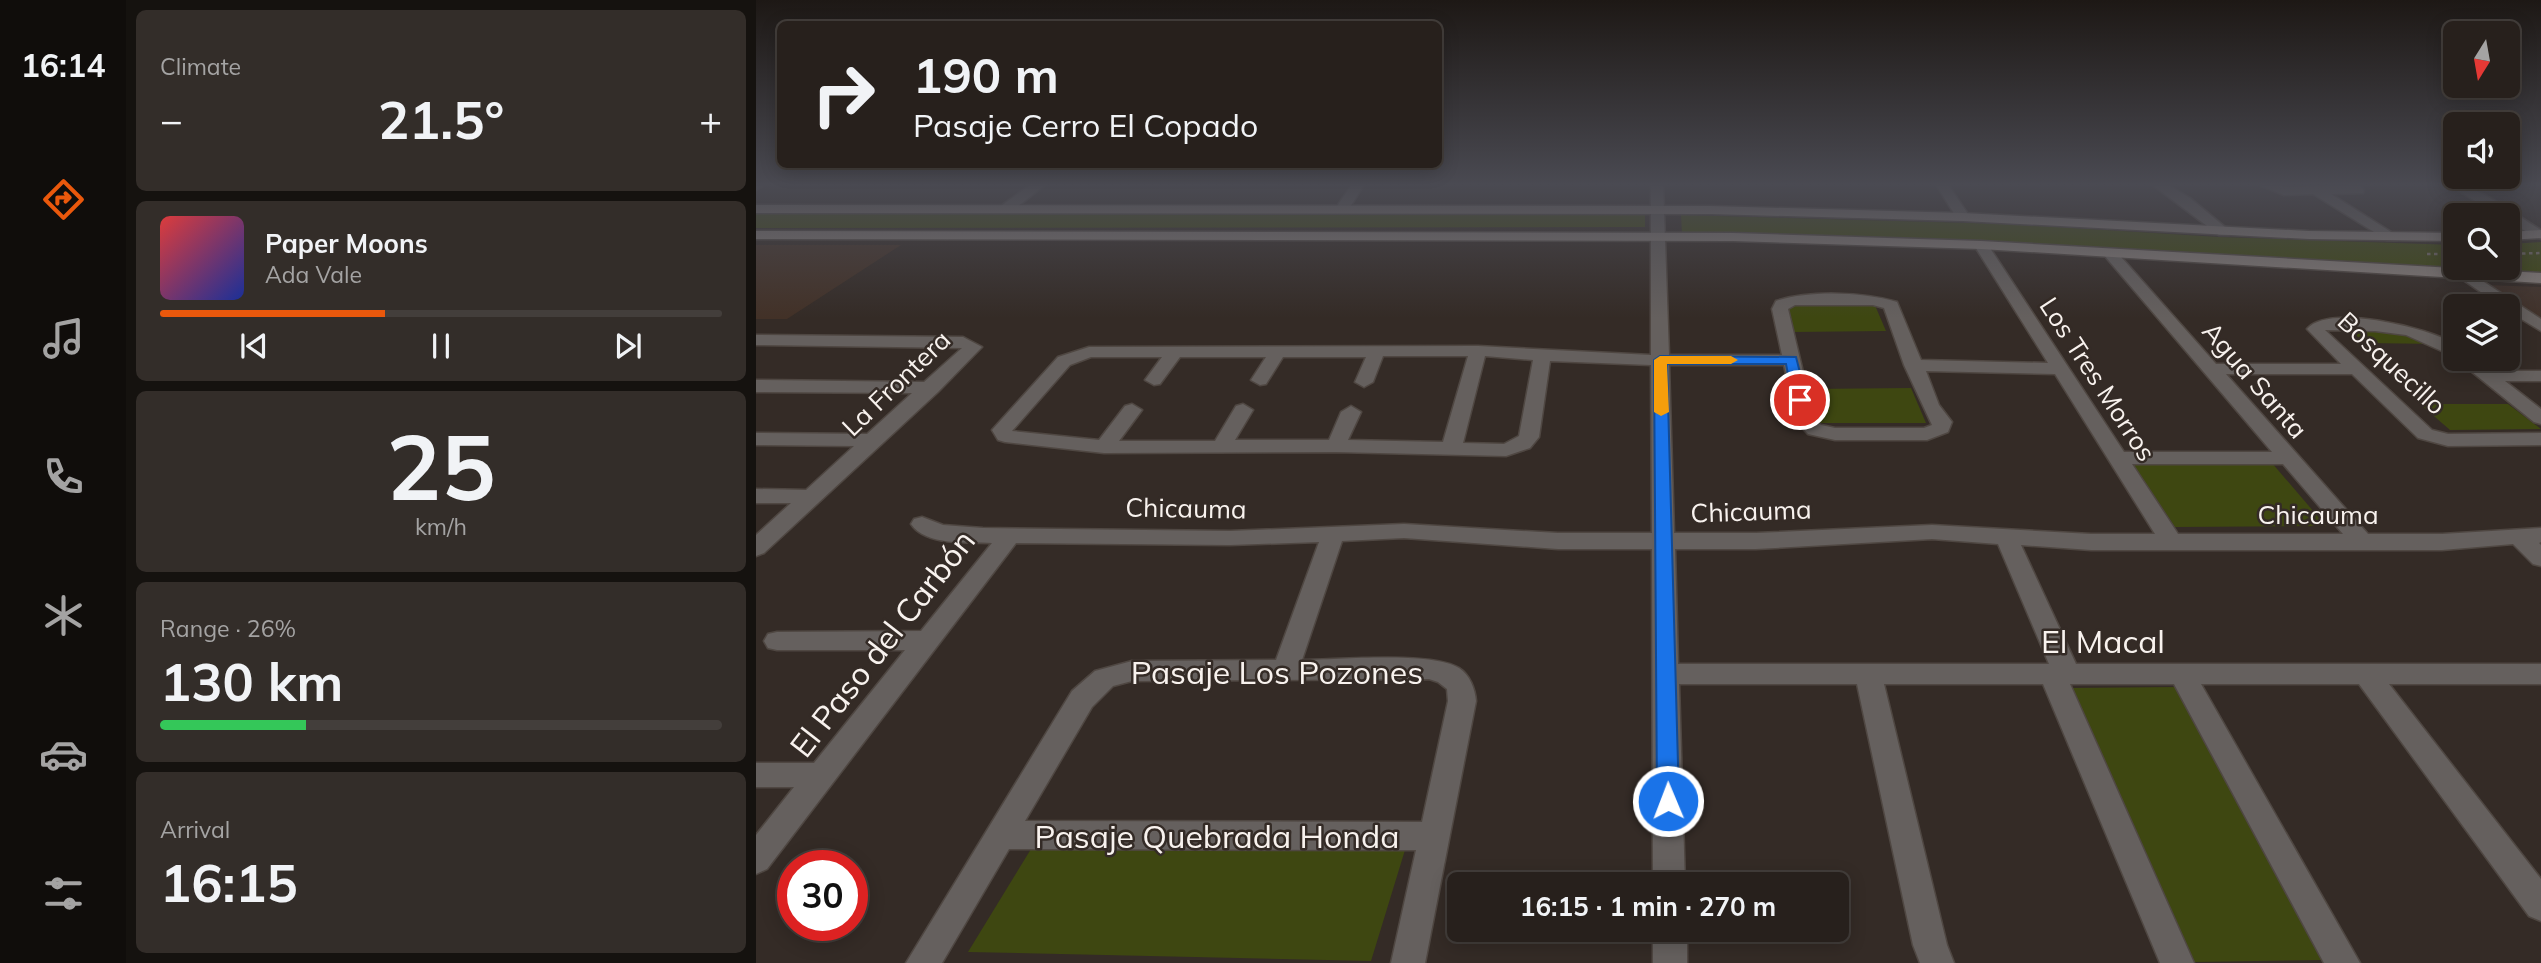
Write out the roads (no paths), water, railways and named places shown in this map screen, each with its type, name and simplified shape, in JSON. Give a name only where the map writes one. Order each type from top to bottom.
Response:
[{"type":"street","points":[[1658,228],[1669,872]]},
{"type":"street","points":[[2148,228],[2443,237]]},
{"type":"street","points":[[2219,228],[2224,232]]},
{"type":"street","points":[[2377,228],[2392,237]]},
{"type":"street","points":[[2520,235],[2540,234]]},
{"type":"street","points":[[756,235],[1658,235],[1981,245],[2443,273]]},
{"type":"street","name":"Los Tres Morros","points":[[1981,245],[2171,542]]},
{"type":"street","name":"Agua Santa","points":[[2109,252],[2362,542]]},
{"type":"street","points":[[2520,277],[2541,278]]},
{"type":"street","points":[[2473,280],[2541,326]]},
{"type":"street","points":[[1884,301],[1893,307],[1896,321],[1930,405],[1942,422],[1939,431],[1927,435],[1835,434],[1815,430],[1805,419],[1791,360],[1780,309],[1785,302],[1884,301]]},
{"type":"street","name":"Bosquecillo","points":[[2443,344],[2427,334],[2393,328],[2328,324],[2317,331],[2407,414],[2420,430],[2432,437],[2448,440],[2541,439]]},
{"type":"street","name":"La Frontera","points":[[756,340],[963,342],[973,345],[971,351],[756,548]]},
{"type":"street","points":[[1543,353],[1527,441],[1506,450],[1336,446],[1104,447],[1015,438],[1005,436],[1002,430],[1072,356],[1094,351],[1478,351],[1543,353],[1578,358],[1660,355],[1791,360]]},
{"type":"street","points":[[1154,380],[1176,351]]},
{"type":"street","points":[[1260,380],[1278,351]]},
{"type":"street","points":[[1364,382],[1377,351]]},
{"type":"street","points":[[1452,447],[1478,351]]},
{"type":"street","points":[[1913,365],[2060,369]]},
{"type":"street","points":[[2211,369],[2357,369]]},
{"type":"street","points":[[2480,371],[2541,418]]},
{"type":"street","points":[[2486,376],[2541,376]]},
{"type":"street","points":[[756,386],[931,388]]},
{"type":"street","points":[[1104,447],[1132,410]]},
{"type":"street","points":[[1220,448],[1243,411]]},
{"type":"street","points":[[1336,446],[1351,412]]},
{"type":"street","points":[[756,439],[875,440]]},
{"type":"street","points":[[2117,458],[2289,458]]},
{"type":"street","points":[[756,496],[813,497]]},
{"type":"street","name":"Chicauma","points":[[922,524],[931,530],[948,534],[1010,536],[1135,535],[1230,538],[1404,531],[1534,541],[1663,542],[1756,541],[1895,533],[2091,542],[2442,542],[2530,536]]},
{"type":"street","points":[[1285,670],[1334,532]]},
{"type":"street","name":"El Paso del Carbón","points":[[756,859],[1010,536]]},
{"type":"street","points":[[2530,536],[2541,558]]},
{"type":"street","points":[[2006,537],[2177,963]]},
{"type":"street","points":[[777,641],[928,640]]},
{"type":"street","name":"Pasaje Los Pozones","points":[[923,963],[1082,699],[1104,677],[1132,671],[1429,669],[1439,670],[1455,679],[1462,692],[1462,701],[1408,963]]},
{"type":"street","name":"El Macal","points":[[1666,674],[2541,674]]},
{"type":"street","points":[[1868,674],[1930,945],[1937,963]]},
{"type":"street","points":[[2182,674],[2343,963]]},
{"type":"street","points":[[2366,674],[2541,905]]},
{"type":"street","points":[[756,775],[822,775]]},
{"type":"street","name":"Pasaje Quebrada Honda","points":[[1000,835],[1434,836]]},
{"type":"street","points":[[1670,942],[1670,963]]}]
